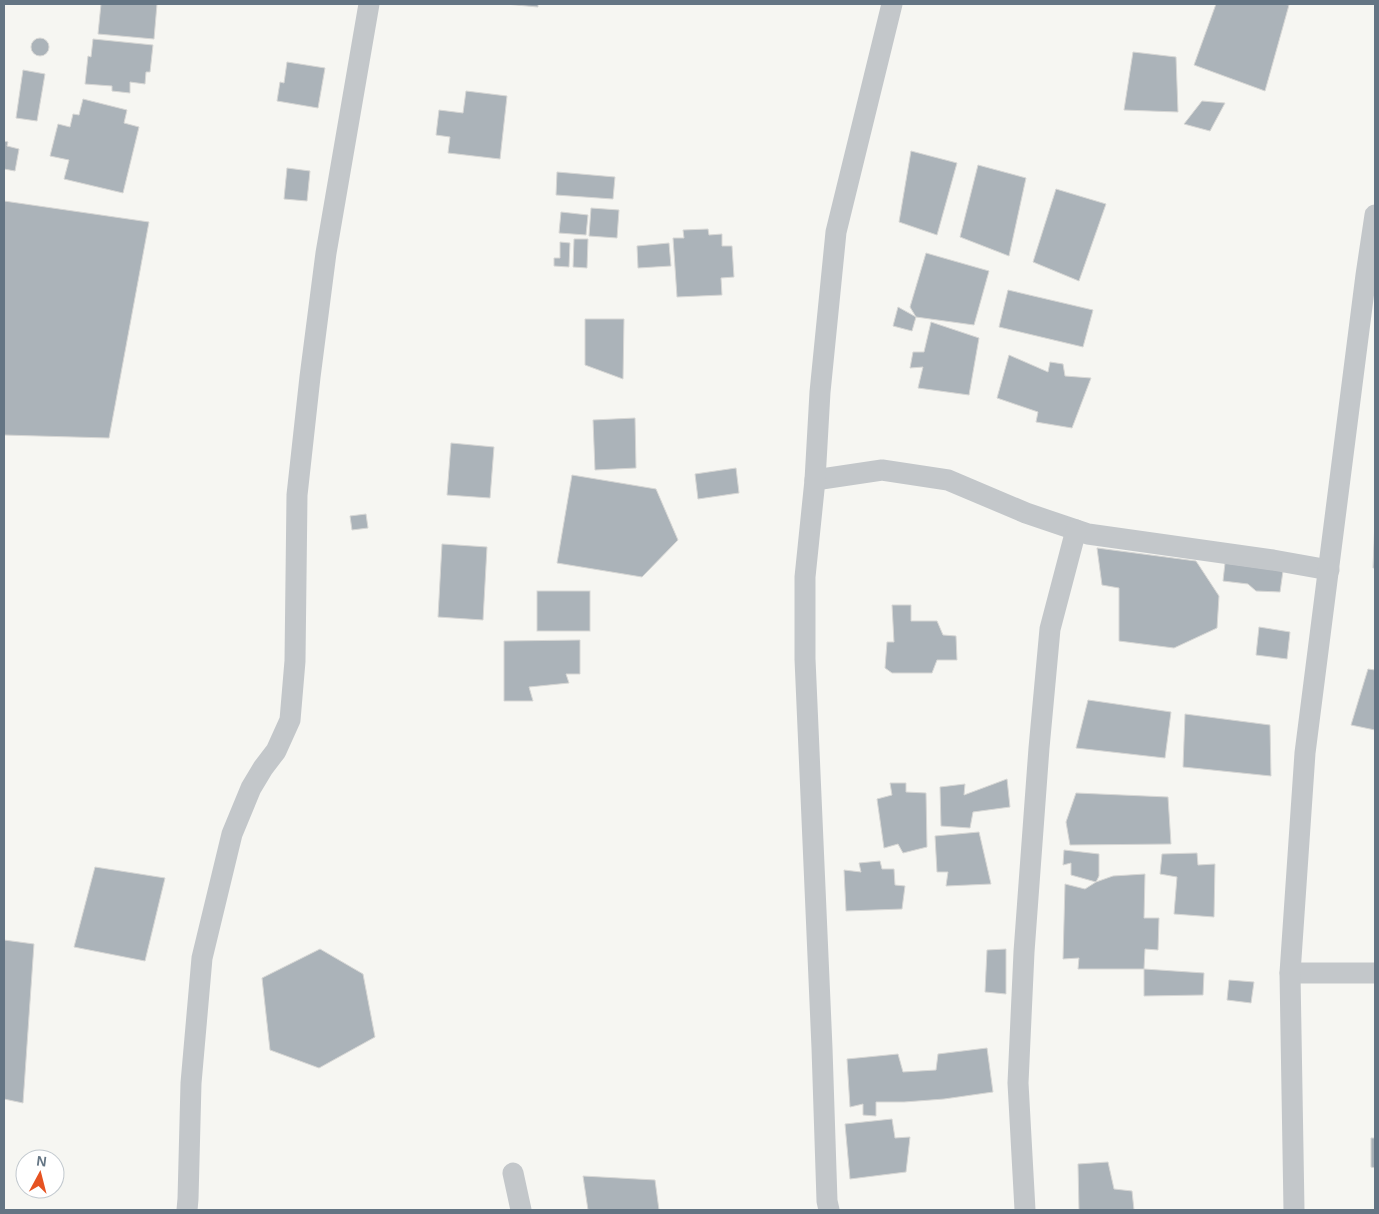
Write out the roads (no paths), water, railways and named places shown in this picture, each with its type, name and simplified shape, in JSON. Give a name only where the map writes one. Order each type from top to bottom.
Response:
[{"type":"street","points":[[187,1210],[191,1083],[202,958],[232,834],[251,788],[276,751],[290,720],[295,661],[297,495],[326,253],[369,4]]},
{"type":"street","points":[[829,1210],[827,1201],[805,659],[805,577],[815,480],[820,392],[836,232],[892,4]]},
{"type":"street","points":[[1294,1210],[1290,973],[1305,753],[1375,215]]},
{"type":"street","points":[[815,480],[882,470],[948,480],[1026,513],[1088,534],[1329,570]]},
{"type":"street","points":[[1025,1210],[1018,1083],[1024,952],[1038,758],[1050,628],[1076,530]]},
{"type":"street","points":[[1290,973],[1375,973]]},
{"type":"street","points":[[513,1173],[521,1210]]}]
